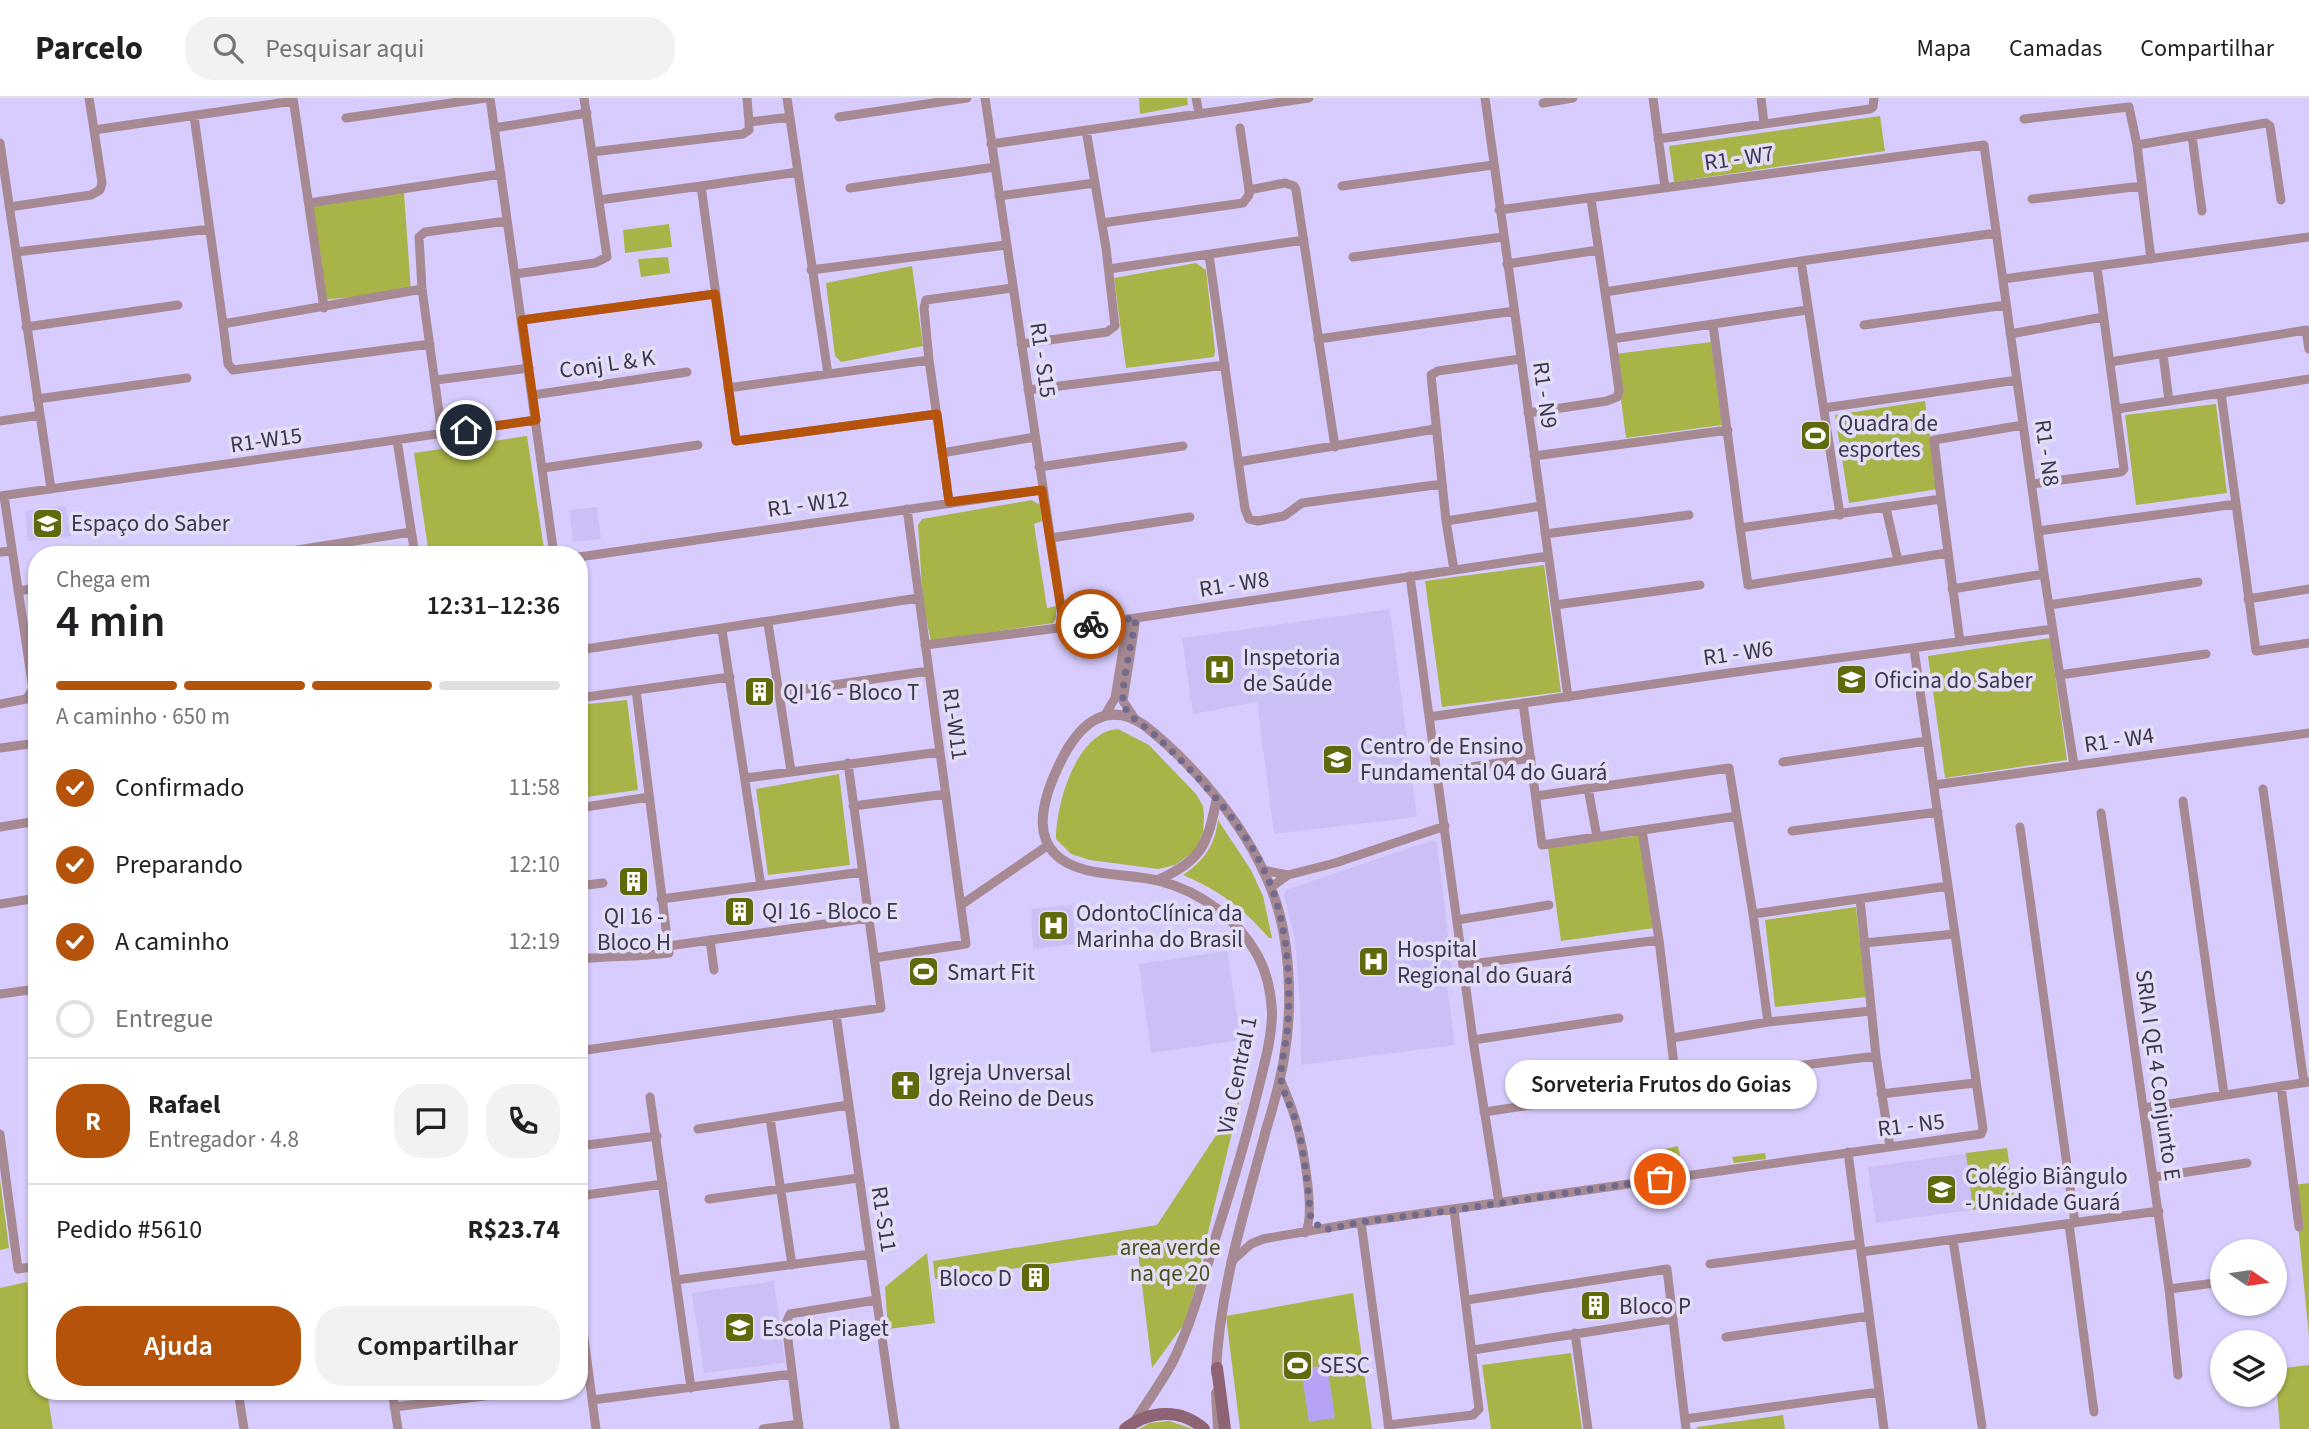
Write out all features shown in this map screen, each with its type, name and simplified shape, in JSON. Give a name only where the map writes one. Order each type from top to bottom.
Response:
[{"type":"main road","points":[[1217,1368],[1225,1429]]},
{"type":"main road","points":[[1130,1425],[1155,1414],[1175,1414],[1195,1421],[1204,1429]]},
{"type":"street","points":[[9,207],[91,195],[100,190],[102,183],[89,98]]},
{"type":"street","points":[[346,117],[488,98],[495,128],[553,546]]},
{"type":"street","points":[[515,274],[605,260],[607,253],[584,98]]},
{"type":"street","points":[[592,152],[743,134],[749,130],[747,98]]},
{"type":"street","points":[[787,98],[828,374]]},
{"type":"street","points":[[839,117],[967,98]]},
{"type":"street","name":"R1 - S15","points":[[985,98],[1064,628]]},
{"type":"street","points":[[1196,98],[1199,114]]},
{"type":"street","points":[[991,144],[1309,98]]},
{"type":"street","name":"R1 - N9","points":[[1485,98],[1568,697]]},
{"type":"street","points":[[1543,103],[1573,98]]},
{"type":"street","points":[[1653,98],[1665,188]]},
{"type":"street","points":[[1760,98],[1765,124]]},
{"type":"street","points":[[1658,139],[1870,108],[1873,107],[1874,98]]},
{"type":"street","points":[[94,130],[293,100],[324,308]]},
{"type":"street","points":[[2024,119],[2126,106],[2130,109],[2151,259]]},
{"type":"street","points":[[495,128],[587,113]]},
{"type":"street","points":[[194,116],[229,364],[233,370],[430,344]]},
{"type":"street","points":[[749,122],[790,117]]},
{"type":"street","points":[[2137,145],[2269,124],[2281,200]]},
{"type":"street","points":[[1102,223],[1239,205],[1246,200],[1249,190],[1240,128]]},
{"type":"street","points":[[1021,344],[1112,330],[1116,320],[1086,130]]},
{"type":"street","points":[[2192,136],[2202,211]]},
{"type":"street","points":[[0,143],[3,178],[51,489]]},
{"type":"street","name":"R1 - W7","points":[[1499,210],[1984,145]]},
{"type":"street","name":"R1 - N8","points":[[1984,145],[2044,574],[2074,765]]},
{"type":"street","points":[[1342,186],[1493,165]]},
{"type":"street","points":[[849,188],[995,167]]},
{"type":"street","points":[[599,201],[798,172]]},
{"type":"street","points":[[309,203],[500,174]]},
{"type":"street","points":[[999,196],[1095,183]]},
{"type":"street","points":[[1249,190],[1285,183],[1294,186],[1335,447]]},
{"type":"street","points":[[2032,199],[2142,186]]},
{"type":"street","points":[[701,187],[736,441],[937,414]]},
{"type":"street","points":[[1528,413],[1617,397],[1619,391],[1591,199]]},
{"type":"street","points":[[442,434],[422,289],[419,240],[421,234],[507,221]]},
{"type":"street","points":[[16,252],[210,229]]},
{"type":"street","points":[[1605,292],[1996,233]]},
{"type":"street","points":[[1353,257],[1503,237]]},
{"type":"street","points":[[2003,279],[2309,237]]},
{"type":"street","points":[[1109,269],[1304,240]]},
{"type":"street","points":[[811,270],[1006,244]]},
{"type":"street","points":[[1507,264],[1598,250]]},
{"type":"street","points":[[1209,255],[1238,462],[1247,515],[1252,520],[1284,516],[1302,503],[1442,484]]},
{"type":"street","points":[[1801,261],[1840,515]]},
{"type":"street","points":[[2032,484],[2123,471],[2097,267]]},
{"type":"street","points":[[949,502],[929,360],[924,308],[926,300],[1013,288]]},
{"type":"street","points":[[223,324],[422,289]]},
{"type":"street","points":[[522,320],[715,294]]},
{"type":"street","points":[[26,327],[178,305]]},
{"type":"street","points":[[1864,325],[2006,305]]},
{"type":"street","points":[[1612,340],[1807,310]]},
{"type":"street","points":[[1318,339],[1514,312]]},
{"type":"street","points":[[2010,334],[2104,317]]},
{"type":"street","points":[[1713,325],[1748,585],[1947,553]]},
{"type":"street","points":[[2110,362],[2306,330],[2309,348]]},
{"type":"street","points":[[2163,354],[2169,401]]},
{"type":"street","points":[[1454,570],[1430,379],[1433,373],[1520,359]]},
{"type":"street","points":[[729,388],[929,360]]},
{"type":"street","points":[[1028,390],[1225,365]]},
{"type":"street","points":[[436,380],[529,368]]},
{"type":"street","name":"Conj L & K","points":[[533,395],[687,372]]},
{"type":"street","points":[[37,398],[187,378]]},
{"type":"street","points":[[2117,409],[2309,379]]},
{"type":"street","points":[[1824,408],[2017,380]]},
{"type":"street","points":[[2221,393],[2256,651],[2309,643]]},
{"type":"street","points":[[0,421],[40,415]]},
{"type":"street","name":"R1-W15","points":[[2,496],[536,420]]},
{"type":"street","points":[[1960,642],[1934,440],[2023,425]]},
{"type":"street","points":[[1238,462],[1435,429]]},
{"type":"street","points":[[1534,456],[1728,430]]},
{"type":"street","points":[[942,453],[1035,437]]},
{"type":"street","points":[[397,440],[413,546]]},
{"type":"street","points":[[543,468],[698,445]]},
{"type":"street","points":[[1039,467],[1183,446]]},
{"type":"street","name":"R1 - W12","points":[[588,556],[1042,490]]},
{"type":"street","points":[[2,496],[28,664]]},
{"type":"street","points":[[1740,528],[1941,499]]},
{"type":"street","points":[[2038,531],[2236,504]]},
{"type":"street","points":[[1446,521],[1541,506]]},
{"type":"street","points":[[1886,508],[1898,561]]},
{"type":"street","name":"R1-W11","points":[[874,958],[966,944],[907,509]]},
{"type":"street","points":[[1545,534],[1689,515]]},
{"type":"street","points":[[1051,538],[1190,517]]},
{"type":"street","points":[[323,546],[411,532]]},
{"type":"street","points":[[0,552],[12,551]]},
{"type":"street","name":"R1 - W8","points":[[925,645],[1132,619],[1548,556]]},
{"type":"street","points":[[1952,589],[2044,574]]},
{"type":"street","points":[[1410,576],[1473,1040],[1499,1203]]},
{"type":"street","points":[[2049,605],[2198,582]]},
{"type":"street","points":[[1555,606],[1700,585]]},
{"type":"street","points":[[18,591],[28,589]]},
{"type":"street","points":[[2248,599],[2309,589]]},
{"type":"street","points":[[588,649],[918,598]]},
{"type":"street","points":[[961,905],[1047,845],[1041,828],[1044,807],[1064,756],[1079,731],[1105,715],[1115,698],[1132,619]]},
{"type":"street","points":[[1132,619],[1123,701],[1135,719]]},
{"type":"street","points":[[768,623],[791,771]]},
{"type":"street","name":"R1 - W6","points":[[1429,717],[2052,629]]},
{"type":"street","points":[[722,630],[761,886]]},
{"type":"street","points":[[24,635],[28,635]]},
{"type":"street","name":"R1 - N5","points":[[1231,1262],[1256,1242],[1361,1222],[1981,1134],[1983,1129],[1914,649]]},
{"type":"street","points":[[2059,675],[2206,654]]},
{"type":"street","points":[[779,693],[928,671]]},
{"type":"street","points":[[588,697],[730,677]]},
{"type":"street","points":[[588,958],[618,955],[631,958],[669,953],[636,690]]},
{"type":"street","points":[[0,704],[28,697]]},
{"type":"street","points":[[1523,703],[1542,845],[1737,816]]},
{"type":"street","points":[[1105,715],[1135,719]]},
{"type":"street","name":"Via Central 1","points":[[1135,719],[1160,740],[1217,798],[1250,844],[1271,887],[1283,934],[1289,1022],[1280,1078],[1231,1262],[1220,1318],[1216,1404],[1218,1429]]},
{"type":"street","name":"R1 - W4","points":[[1934,785],[2309,733]]},
{"type":"street","points":[[1783,762],[1927,741]]},
{"type":"street","points":[[0,748],[28,744]]},
{"type":"street","points":[[746,778],[940,752]]},
{"type":"street","points":[[1438,772],[1531,758]]},
{"type":"street","points":[[588,1050],[881,1008],[848,763]]},
{"type":"street","points":[[1536,796],[1729,768],[1754,914],[1768,1022]]},
{"type":"street","points":[[1588,788],[1597,837]]},
{"type":"street","points":[[2144,1108],[2306,1082],[2263,789]]},
{"type":"street","points":[[853,806],[946,794]]},
{"type":"street","points":[[588,807],[649,797]]},
{"type":"street","points":[[1158,880],[1185,866],[1201,849],[1217,798]]},
{"type":"street","points":[[2183,801],[2224,1094]]},
{"type":"street","points":[[1792,831],[1938,813]]},
{"type":"street","name":"SRIA I QE 4 Conjunto E","points":[[2101,813],[2159,1211],[2178,1376]]},
{"type":"street","points":[[0,827],[28,822]]},
{"type":"street","points":[[1271,887],[1288,875],[1335,863],[1446,826]]},
{"type":"street","points":[[2020,827],[2094,1412]]},
{"type":"street","points":[[1642,830],[1660,940],[1676,1081],[1876,1056]]},
{"type":"street","name":"Via Central 1","points":[[1047,845],[1057,857],[1071,866],[1158,880],[1196,895],[1217,908],[1234,922],[1259,957],[1270,993],[1272,1014],[1267,1055],[1244,1146],[1188,1327],[1171,1365],[1130,1425]]},
{"type":"street","points":[[1262,870],[1288,875]]},
{"type":"street","points":[[661,899],[862,872]]},
{"type":"street","points":[[588,885],[603,883]]},
{"type":"street","points":[[1754,914],[1948,886]]},
{"type":"street","points":[[0,904],[28,899]]},
{"type":"street","points":[[1860,900],[1870,1011],[1890,1147]]},
{"type":"street","points":[[1457,920],[1549,905]]},
{"type":"street","points":[[668,946],[868,918]]},
{"type":"street","points":[[1864,943],[1955,934]]},
{"type":"street","points":[[710,940],[714,970]]},
{"type":"street","points":[[1463,965],[1660,940]]},
{"type":"street","points":[[0,994],[28,990]]},
{"type":"street","points":[[1672,1038],[1768,1022],[1870,1011]]},
{"type":"street","name":"R1-S11","points":[[836,1014],[895,1429]]},
{"type":"street","points":[[1473,1040],[1619,1018]]},
{"type":"street","points":[[1280,1078],[1298,1127],[1311,1220],[1306,1233]]},
{"type":"street","points":[[1881,1094],[1975,1083]]},
{"type":"street","points":[[2281,1086],[2299,1227]]},
{"type":"street","points":[[1484,1112],[1631,1090]]},
{"type":"street","points":[[650,1097],[691,1388]]},
{"type":"street","points":[[698,1129],[848,1105]]},
{"type":"street","points":[[770,1118],[792,1265]]},
{"type":"street","points":[[0,1134],[18,1269],[28,1267]]},
{"type":"street","points":[[588,1145],[657,1136]]},
{"type":"street","points":[[1849,1152],[1884,1429]]},
{"type":"street","points":[[2154,1177],[2247,1163]]},
{"type":"street","points":[[709,1199],[858,1178]]},
{"type":"street","points":[[588,1195],[663,1184]]},
{"type":"street","points":[[1361,1222],[1389,1427],[1476,1413],[1480,1404],[1454,1210]]},
{"type":"street","points":[[1710,1265],[1954,1240],[2159,1211]]},
{"type":"street","points":[[1311,1220],[1324,1230]]},
{"type":"street","points":[[1954,1240],[1982,1426]]},
{"type":"street","points":[[676,1280],[870,1254]]},
{"type":"street","points":[[1467,1300],[1667,1269],[1686,1424],[1879,1392]]},
{"type":"street","points":[[2169,1289],[2210,1284]]},
{"type":"street","points":[[764,1429],[799,1426],[786,1323],[790,1314],[876,1300]]},
{"type":"street","points":[[1726,1337],[1869,1317]]},
{"type":"street","points":[[1473,1350],[1672,1319]]},
{"type":"street","points":[[1575,1333],[1588,1429]]},
{"type":"street","points":[[588,1369],[596,1429]]},
{"type":"street","points":[[592,1401],[792,1374]]},
{"type":"street","points":[[240,1400],[244,1429]]},
{"type":"street","points":[[393,1400],[398,1429]]},
{"type":"street","points":[[394,1407],[452,1400]]},
{"type":"shaded area","name":"Espaço do Saber","points":[[66,506],[71,536],[28,541],[25,511]]},
{"type":"shaded area","points":[[597,507],[601,539],[573,542],[569,510]]},
{"type":"shaded area","name":"Centro de Ensino Fundamental 04 do Guará","points":[[1390,609],[1417,817],[1274,834],[1257,702],[1193,714],[1182,638]]},
{"type":"shaded area","name":"Hospital Regional do Guará","points":[[1433,840],[1437,843],[1454,984],[1447,986],[1455,1045],[1301,1065],[1295,940],[1284,895],[1286,890]]},
{"type":"shaded area","name":"OdontoClínica da Marinha do Brasil","points":[[1072,905],[1076,944],[1033,949],[1031,909]]},
{"type":"shaded area","points":[[1227,951],[1241,1040],[1151,1053],[1139,964]]},
{"type":"shaded area","name":"Colégio Biângulo - Unidade Guará","points":[[2007,1148],[2015,1204],[1876,1223],[1868,1167]]},
{"type":"shaded area","name":"Escola Piaget","points":[[774,1281],[785,1363],[704,1373],[692,1293]]},
{"type":"shaded area","points":[[1327,1365],[1335,1418],[1309,1422],[1301,1369]]},
{"type":"green space","points":[[1139,98],[1187,98],[1188,105],[1140,114]]},
{"type":"green space","points":[[1880,116],[1885,151],[1674,182],[1669,146]]},
{"type":"green space","points":[[404,193],[411,292],[320,300],[309,202]]},
{"type":"green space","points":[[669,224],[672,247],[625,253],[623,230]]},
{"type":"green space","points":[[668,257],[670,273],[641,277],[638,259]]},
{"type":"green space","points":[[1196,263],[1206,270],[1214,357],[1126,368],[1114,278]]},
{"type":"green space","points":[[912,266],[923,346],[841,362],[835,356],[826,283]]},
{"type":"green space","points":[[1711,342],[1722,425],[1626,438],[1615,354]]},
{"type":"green space","points":[[1925,401],[1938,489],[1849,503],[1835,415]]},
{"type":"green space","points":[[2216,404],[2227,493],[2136,505],[2125,415]]},
{"type":"green space","points":[[527,436],[544,546],[428,546],[414,453]]},
{"type":"green space","points":[[1032,500],[1040,505],[1042,521],[1034,524],[1047,608],[1056,606],[1053,623],[931,641],[923,604],[918,525],[922,519]]},
{"type":"green space","points":[[1544,565],[1561,692],[1442,707],[1425,581]]},
{"type":"green space","points":[[2050,638],[2067,760],[1945,778],[1928,656]]},
{"type":"green space","points":[[627,700],[638,790],[588,797],[588,704]]},
{"type":"green space","points":[[1118,729],[1149,745],[1196,794],[1203,806],[1203,832],[1196,850],[1175,865],[1158,869],[1090,860],[1071,854],[1056,839],[1060,807],[1071,772],[1080,756],[1103,733]]},
{"type":"green space","points":[[839,774],[850,865],[768,875],[756,789]]},
{"type":"green space","points":[[1218,820],[1251,870],[1263,896],[1272,938],[1230,901],[1183,875],[1207,852]]},
{"type":"green space","points":[[1641,835],[1654,928],[1561,941],[1548,848]]},
{"type":"green space","points":[[1856,907],[1866,997],[1775,1007],[1765,920]]},
{"type":"green space","name":"area verde na qe 20","points":[[1240,1099],[1187,1320],[1152,1368],[1138,1252],[935,1279],[933,1261],[1157,1225]]},
{"type":"green space","points":[[1678,1146],[1682,1167],[1670,1168],[1665,1149]]},
{"type":"green space","points":[[2007,1148],[2015,1204],[1973,1210],[1966,1153]]},
{"type":"green space","points":[[1765,1153],[1766,1159],[1734,1163],[1732,1157]]},
{"type":"green space","points":[[0,1179],[9,1248],[0,1250]]},
{"type":"green space","points":[[2309,1183],[2309,1336],[2294,1185]]},
{"type":"green space","points":[[927,1253],[935,1323],[888,1329],[885,1287]]},
{"type":"green space","points":[[27,1282],[28,1400],[48,1400],[53,1429],[0,1429],[0,1288]]},
{"type":"green space","name":"SESC","points":[[1353,1293],[1372,1429],[1240,1429],[1226,1316]]},
{"type":"green space","points":[[1571,1353],[1582,1429],[1491,1429],[1482,1365]]},
{"type":"green space","points":[[2309,1365],[2309,1429],[2280,1429],[2278,1407],[2287,1407],[2287,1368]]},
{"type":"green space","points":[[1783,1415],[1785,1429],[1697,1429],[1697,1427]]},
{"type":"green space","points":[[1169,1421],[1193,1429],[1139,1429],[1150,1423]]},
{"type":"way so far","points":[[1091,624],[1136,618],[1124,687],[1125,707],[1200,778],[1217,798],[1250,844],[1271,887],[1283,934],[1288,983],[1289,1022],[1280,1078],[1298,1127],[1311,1220],[1324,1230],[1361,1222],[1660,1179]]},
{"type":"place","name":"Quadra de esportes","points":[[1815,436]]},
{"type":"place","name":"Espaço do Saber","points":[[48,523]]},
{"type":"place","name":"Inspetoria de Saúde","points":[[1220,670]]},
{"type":"place","name":"Oficina do Saber","points":[[1851,680]]},
{"type":"place","name":"QI 16 - Bloco T","points":[[760,692]]},
{"type":"place","name":"Centro de Ensino Fundamental 04 do Guará","points":[[1337,759]]},
{"type":"place","name":"QI 16 - Bloco H","points":[[634,882]]},
{"type":"place","name":"QI 16 - Bloco E","points":[[739,911]]},
{"type":"place","name":"OdontoClínica da Marinha do Brasil","points":[[1053,926]]},
{"type":"place","name":"Hospital Regional do Guará","points":[[1374,962]]},
{"type":"place","name":"Smart Fit","points":[[924,972]]},
{"type":"place","name":"Igreja Unversal do Reino de Deus","points":[[905,1085]]},
{"type":"place","name":"Sorveteria Frutos do Goias","points":[[1660,1179]]},
{"type":"place","name":"Colégio Biângulo - Unidade Guará","points":[[1942,1189]]},
{"type":"place","name":"Bloco D","points":[[1035,1278]]},
{"type":"place","name":"Bloco P","points":[[1596,1306]]},
{"type":"place","name":"Escola Piaget","points":[[739,1328]]},
{"type":"place","name":"SESC","points":[[1297,1365]]},
{"type":"route","points":[[466,430],[536,420],[522,320],[715,294],[736,441],[937,414],[949,502],[1042,490],[1064,628],[1091,624]]}]
